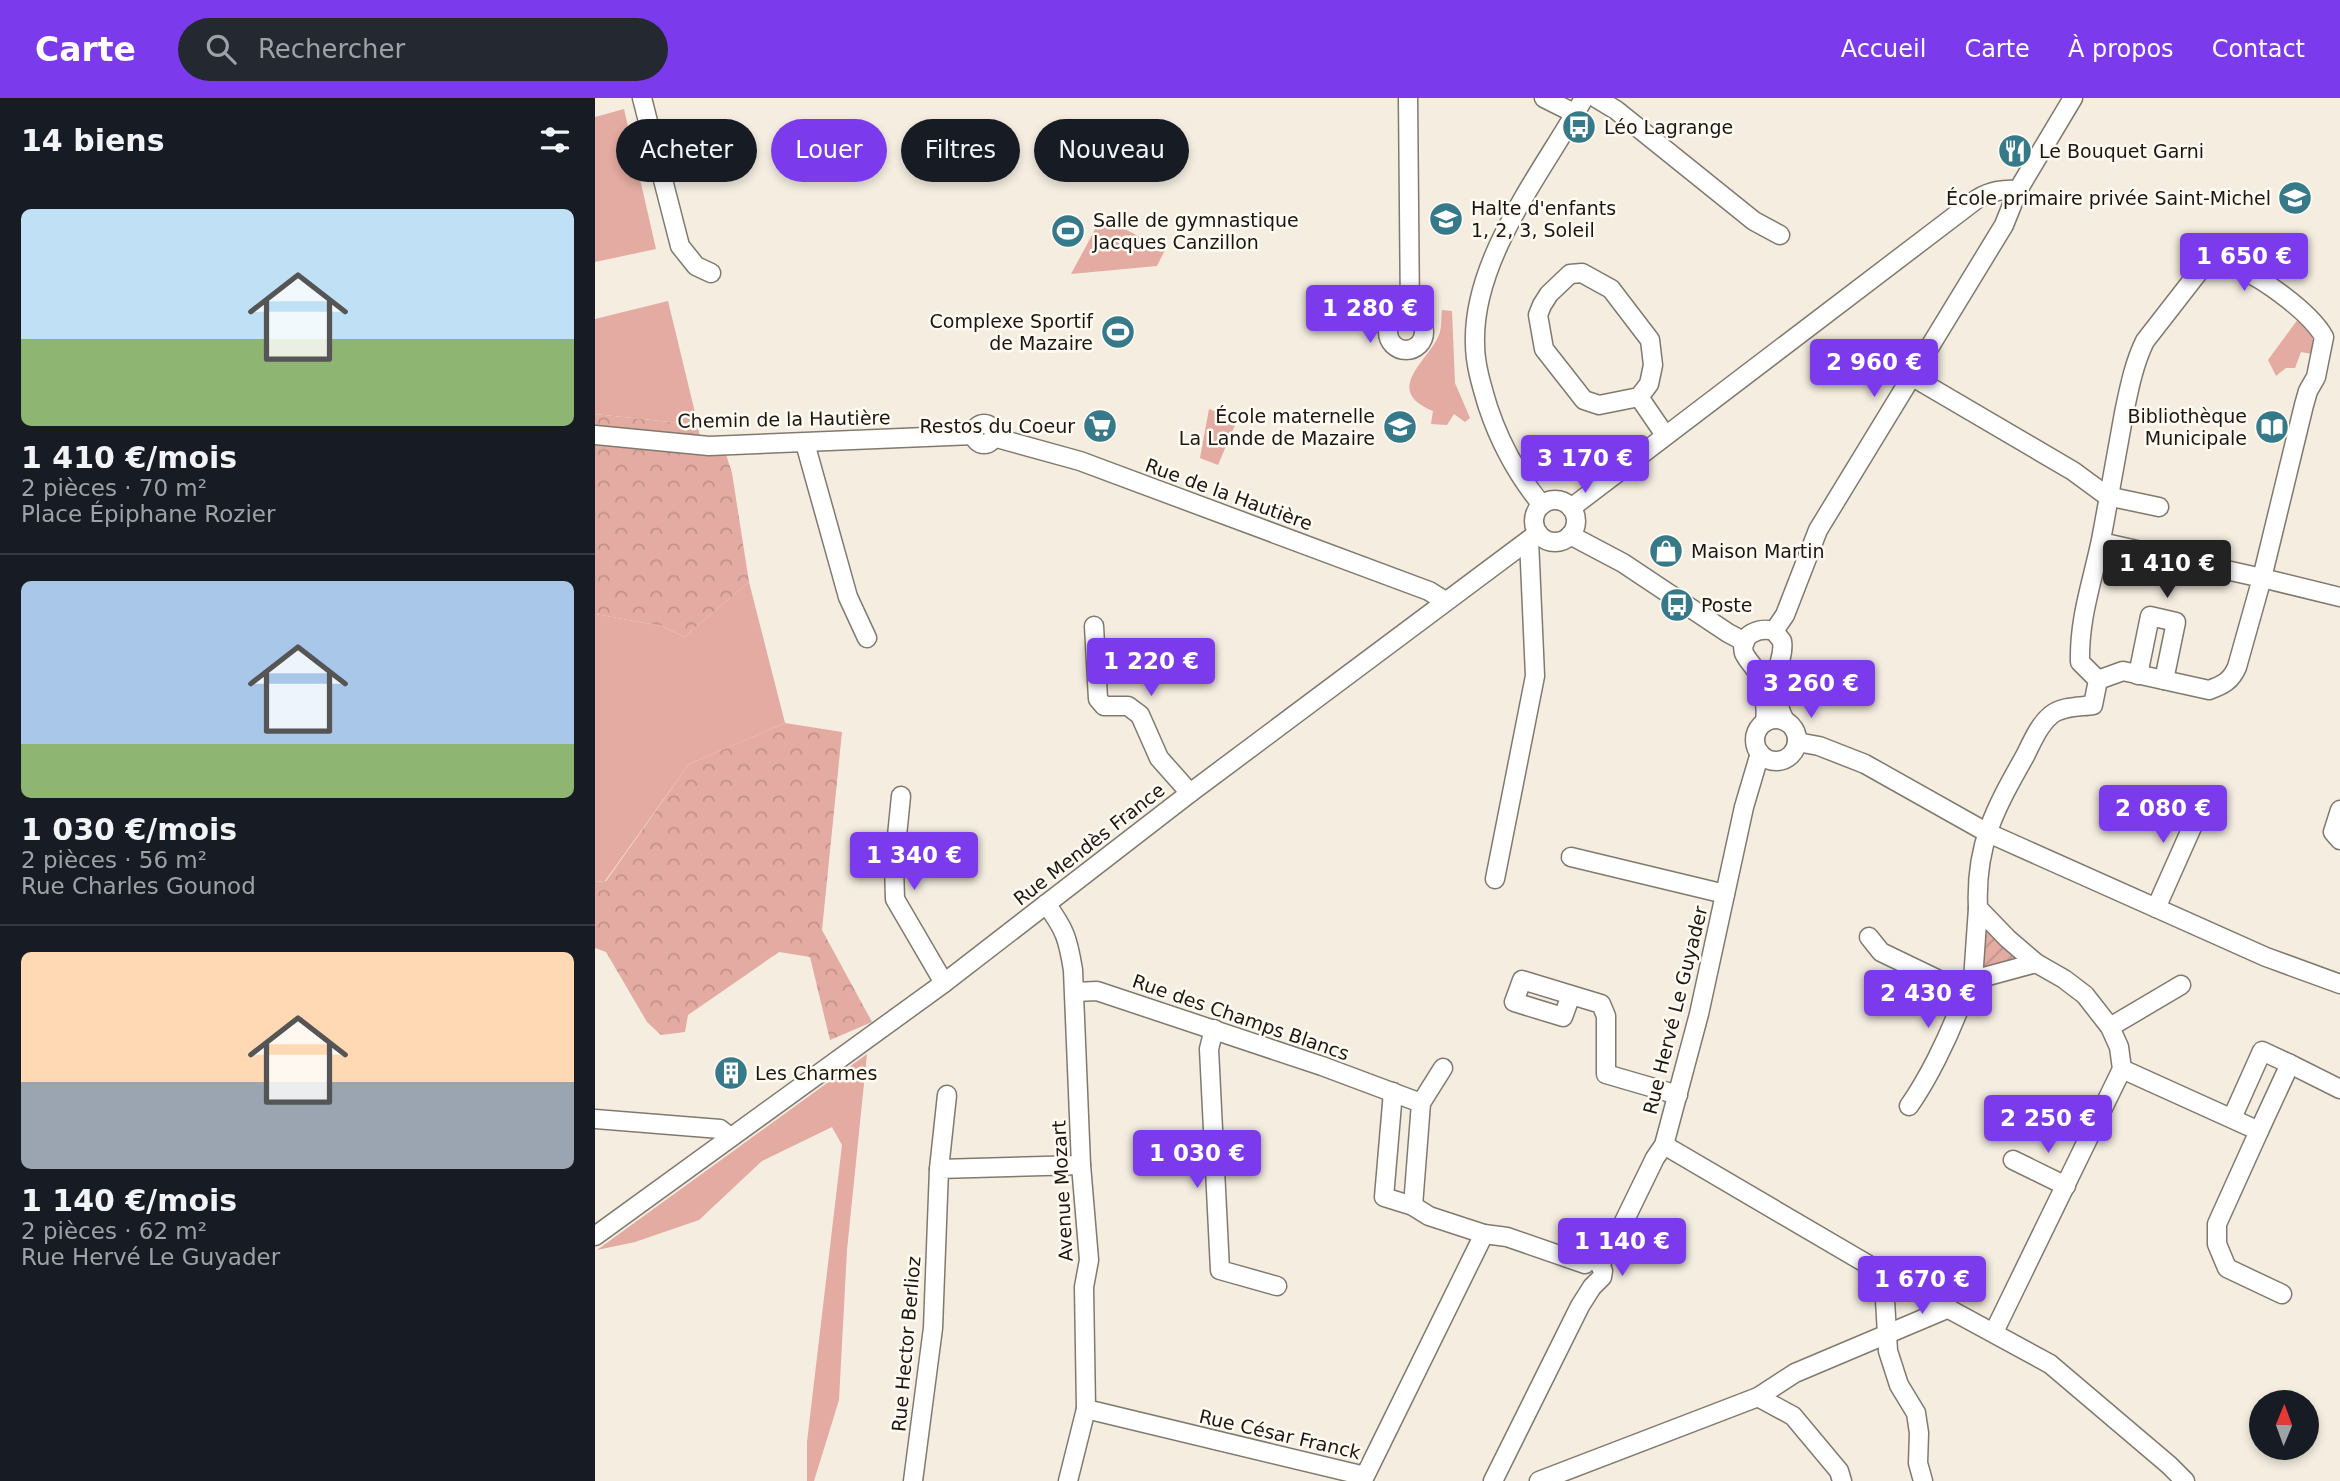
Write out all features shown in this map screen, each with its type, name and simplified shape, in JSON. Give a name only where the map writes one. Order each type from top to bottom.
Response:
[{"type":"street","points":[[642,98],[680,246],[697,266],[711,273]]},
{"type":"street","points":[[1408,98],[1410,314]]},
{"type":"street","points":[[1542,505],[1509,456],[1491,415],[1478,369],[1475,345],[1482,288],[1496,253],[1523,201],[1580,106],[1545,98]]},
{"type":"street","points":[[1596,98],[1616,110],[1754,220],[1780,235]]},
{"type":"street","points":[[1774,631],[1784,615],[1818,530],[2004,225],[2018,190],[2073,98]]},
{"type":"street","points":[[1571,508],[1977,199],[1990,191],[2018,190]]},
{"type":"street","points":[[1909,1106],[1920,1091],[1969,986],[1978,908],[1977,887],[1986,832],[2038,732],[2050,715],[2060,710],[2093,705],[2098,689],[2098,680],[2080,662],[2079,632],[2101,542],[2129,391],[2140,352],[2145,341],[2201,269],[2213,265],[2229,266],[2249,273],[2267,284],[2318,325],[2325,337],[2316,377],[2306,398],[2262,578],[2232,678],[2209,690],[2123,671],[2098,680]]},
{"type":"street","points":[[1582,273],[1611,289],[1650,340],[1653,365],[1650,384],[1639,397],[1599,405],[1584,400],[1545,349],[1538,316],[1549,294],[1570,274],[1582,273]]},
{"type":"street","points":[[1911,376],[2073,471],[2108,496],[2159,507]]},
{"type":"street","points":[[1639,397],[1665,435]]},
{"type":"street","name":"Chemin de la Hautière","points":[[595,435],[709,446],[974,435],[979,426],[986,424],[992,429],[993,437]]},
{"type":"street","name":"Rue de la Hautière","points":[[993,437],[1080,461],[1429,591],[1445,601]]},
{"type":"street","points":[[805,443],[848,597],[867,638]]},
{"type":"street","points":[[1495,878],[1534,691],[1536,664],[1534,537],[1535,515],[1542,505],[1558,501],[1571,508],[1576,523],[1570,535],[1562,541],[1552,542],[1534,537]]},
{"type":"street","points":[[1570,535],[1623,563],[1745,642]]},
{"type":"street","name":"Rue Mendès France","points":[[595,1236],[944,983],[1190,793],[1534,537]]},
{"type":"street","points":[[2101,542],[2340,597]]},
{"type":"street","points":[[2138,674],[2150,616],[2176,622],[2164,680]]},
{"type":"street","points":[[1094,626],[1098,699],[1104,706],[1128,706],[1140,715],[1159,758],[1190,793]]},
{"type":"street","points":[[1754,631],[1774,631],[1779,635],[1783,647],[1776,687],[1778,707],[1784,720],[1796,733],[1797,742],[1794,751],[1787,758],[1777,760],[1768,759],[1757,747],[1757,733],[1765,722],[1766,700],[1756,672],[1744,652],[1745,642],[1754,631]]},
{"type":"street","points":[[1765,722],[1784,720]]},
{"type":"street","points":[[1797,742],[1819,746],[1865,764],[1986,832],[2266,957],[2340,984]]},
{"type":"street","name":"Rue Hervé Le Guyader","points":[[1493,1481],[1580,1306],[1591,1273],[1616,1238],[1664,1145],[1678,1095],[1744,807],[1760,753]]},
{"type":"street","points":[[901,796],[894,866],[895,899],[944,983]]},
{"type":"street","points":[[2156,908],[2206,798]]},
{"type":"street","points":[[2340,810],[2333,832],[2340,840]]},
{"type":"street","points":[[1571,857],[1725,894]]},
{"type":"street","name":"Avenue Mozart","points":[[1046,904],[1062,925],[1068,940],[1075,992],[1081,1165],[1089,1260],[1084,1287],[1086,1409],[1068,1481]]},
{"type":"street","points":[[1978,908],[2036,963],[2085,995],[2110,1027],[2119,1047],[2122,1069],[1994,1332]]},
{"type":"street","points":[[1869,937],[1881,952],[1969,986],[2036,963]]},
{"type":"street","points":[[2110,1027],[2181,985]]},
{"type":"street","name":"Rue des Champs Blancs","points":[[1075,992],[1097,991],[1214,1029],[1422,1103]]},
{"type":"street","points":[[1571,995],[1601,1003],[1606,1016],[1606,1074],[1678,1095]]},
{"type":"street","points":[[1214,1029],[1209,1049],[1220,1270],[1277,1286]]},
{"type":"street","points":[[2232,1118],[2262,1051],[2340,1089]]},
{"type":"street","points":[[2282,1294],[2227,1268],[2217,1244],[2217,1224],[2290,1064]]},
{"type":"street","points":[[1413,1206],[1422,1103],[1443,1068]]},
{"type":"street","points":[[2122,1069],[2259,1131]]},
{"type":"street","points":[[1393,1092],[1384,1197],[1413,1206],[1429,1216],[1484,1234],[1507,1237],[1591,1273]]},
{"type":"street","name":"Rue Hector Berlioz","points":[[913,1481],[933,1328],[939,1169],[947,1095]]},
{"type":"street","points":[[595,1119],[720,1129],[730,1136]]},
{"type":"street","points":[[1664,1145],[1879,1271],[2050,1364],[2185,1481]]},
{"type":"street","points":[[2013,1160],[2066,1186]]},
{"type":"street","points":[[939,1169],[1081,1165]]},
{"type":"street","name":"Rue César Franck","points":[[1086,1409],[1364,1476],[1484,1234]]},
{"type":"street","points":[[1879,1271],[1885,1300],[1888,1351],[1899,1385],[1916,1413],[1919,1433],[1918,1463],[1923,1481]]},
{"type":"street","points":[[1539,1481],[1758,1397],[1795,1373],[1948,1308]]},
{"type":"street","points":[[1758,1397],[1793,1416],[1839,1471],[1842,1481]]},
{"type":"green space","points":[[624,109],[626,119],[616,119],[616,182],[641,182],[656,249],[595,262],[595,117]]},
{"type":"green space","points":[[1098,224],[1115,224],[1165,250],[1157,266],[1071,274]]},
{"type":"green space","points":[[668,301],[698,425],[595,414],[595,319]]},
{"type":"green space","points":[[1442,310],[1452,311],[1455,383],[1470,418],[1465,422],[1454,414],[1447,425],[1431,424],[1433,411],[1418,402],[1411,393],[1410,383],[1440,332]]},
{"type":"green space","points":[[2298,319],[2311,335],[2312,354],[2301,352],[2295,368],[2286,368],[2276,376],[2268,360]]},
{"type":"green space","points":[[1209,409],[1233,418],[1231,423],[1235,425],[1218,465],[1200,458]]},
{"type":"green space","points":[[595,414],[698,425],[700,439],[721,439],[732,473],[749,582],[684,637],[662,626],[595,614]]},
{"type":"green space","points":[[749,582],[785,723],[689,764],[605,881],[595,882],[595,614],[662,626],[684,637]]},
{"type":"green space","points":[[785,723],[842,732],[822,930],[872,1022],[830,1040],[810,957],[779,952],[688,1015],[685,1032],[661,1035],[647,1022],[606,952],[595,948],[595,882],[606,881],[689,764]]},
{"type":"green space","points":[[1984,928],[2023,962],[1980,969]]},
{"type":"green space","points":[[867,1054],[847,1250],[839,1400],[814,1481],[807,1481],[807,1442],[842,1145],[832,1127],[762,1161],[699,1220],[635,1242],[597,1250]]},
{"type":"place","name":"Léo Lagrange","points":[[1579,127]]},
{"type":"place","name":"Le Bouquet Garni","points":[[2015,151]]},
{"type":"place","name":"École primaire privée Saint-Michel","points":[[2295,198]]},
{"type":"place","name":"Halte d'enfants 1, 2, 3, Soleil","points":[[1446,219]]},
{"type":"place","name":"Salle de gymnastique Jacques Canzillon","points":[[1068,231]]},
{"type":"place","name":"Complexe Sportif de Mazaire","points":[[1118,332]]},
{"type":"place","name":"Restos du Coeur","points":[[1100,426]]},
{"type":"place","name":"École maternelle La Lande de Mazaire","points":[[1400,427]]},
{"type":"place","name":"Bibliothèque Municipale","points":[[2272,427]]},
{"type":"place","name":"Maison Martin","points":[[1666,551]]},
{"type":"place","name":"Poste","points":[[1677,605]]},
{"type":"place","name":"Les Charmes","points":[[731,1073]]}]
